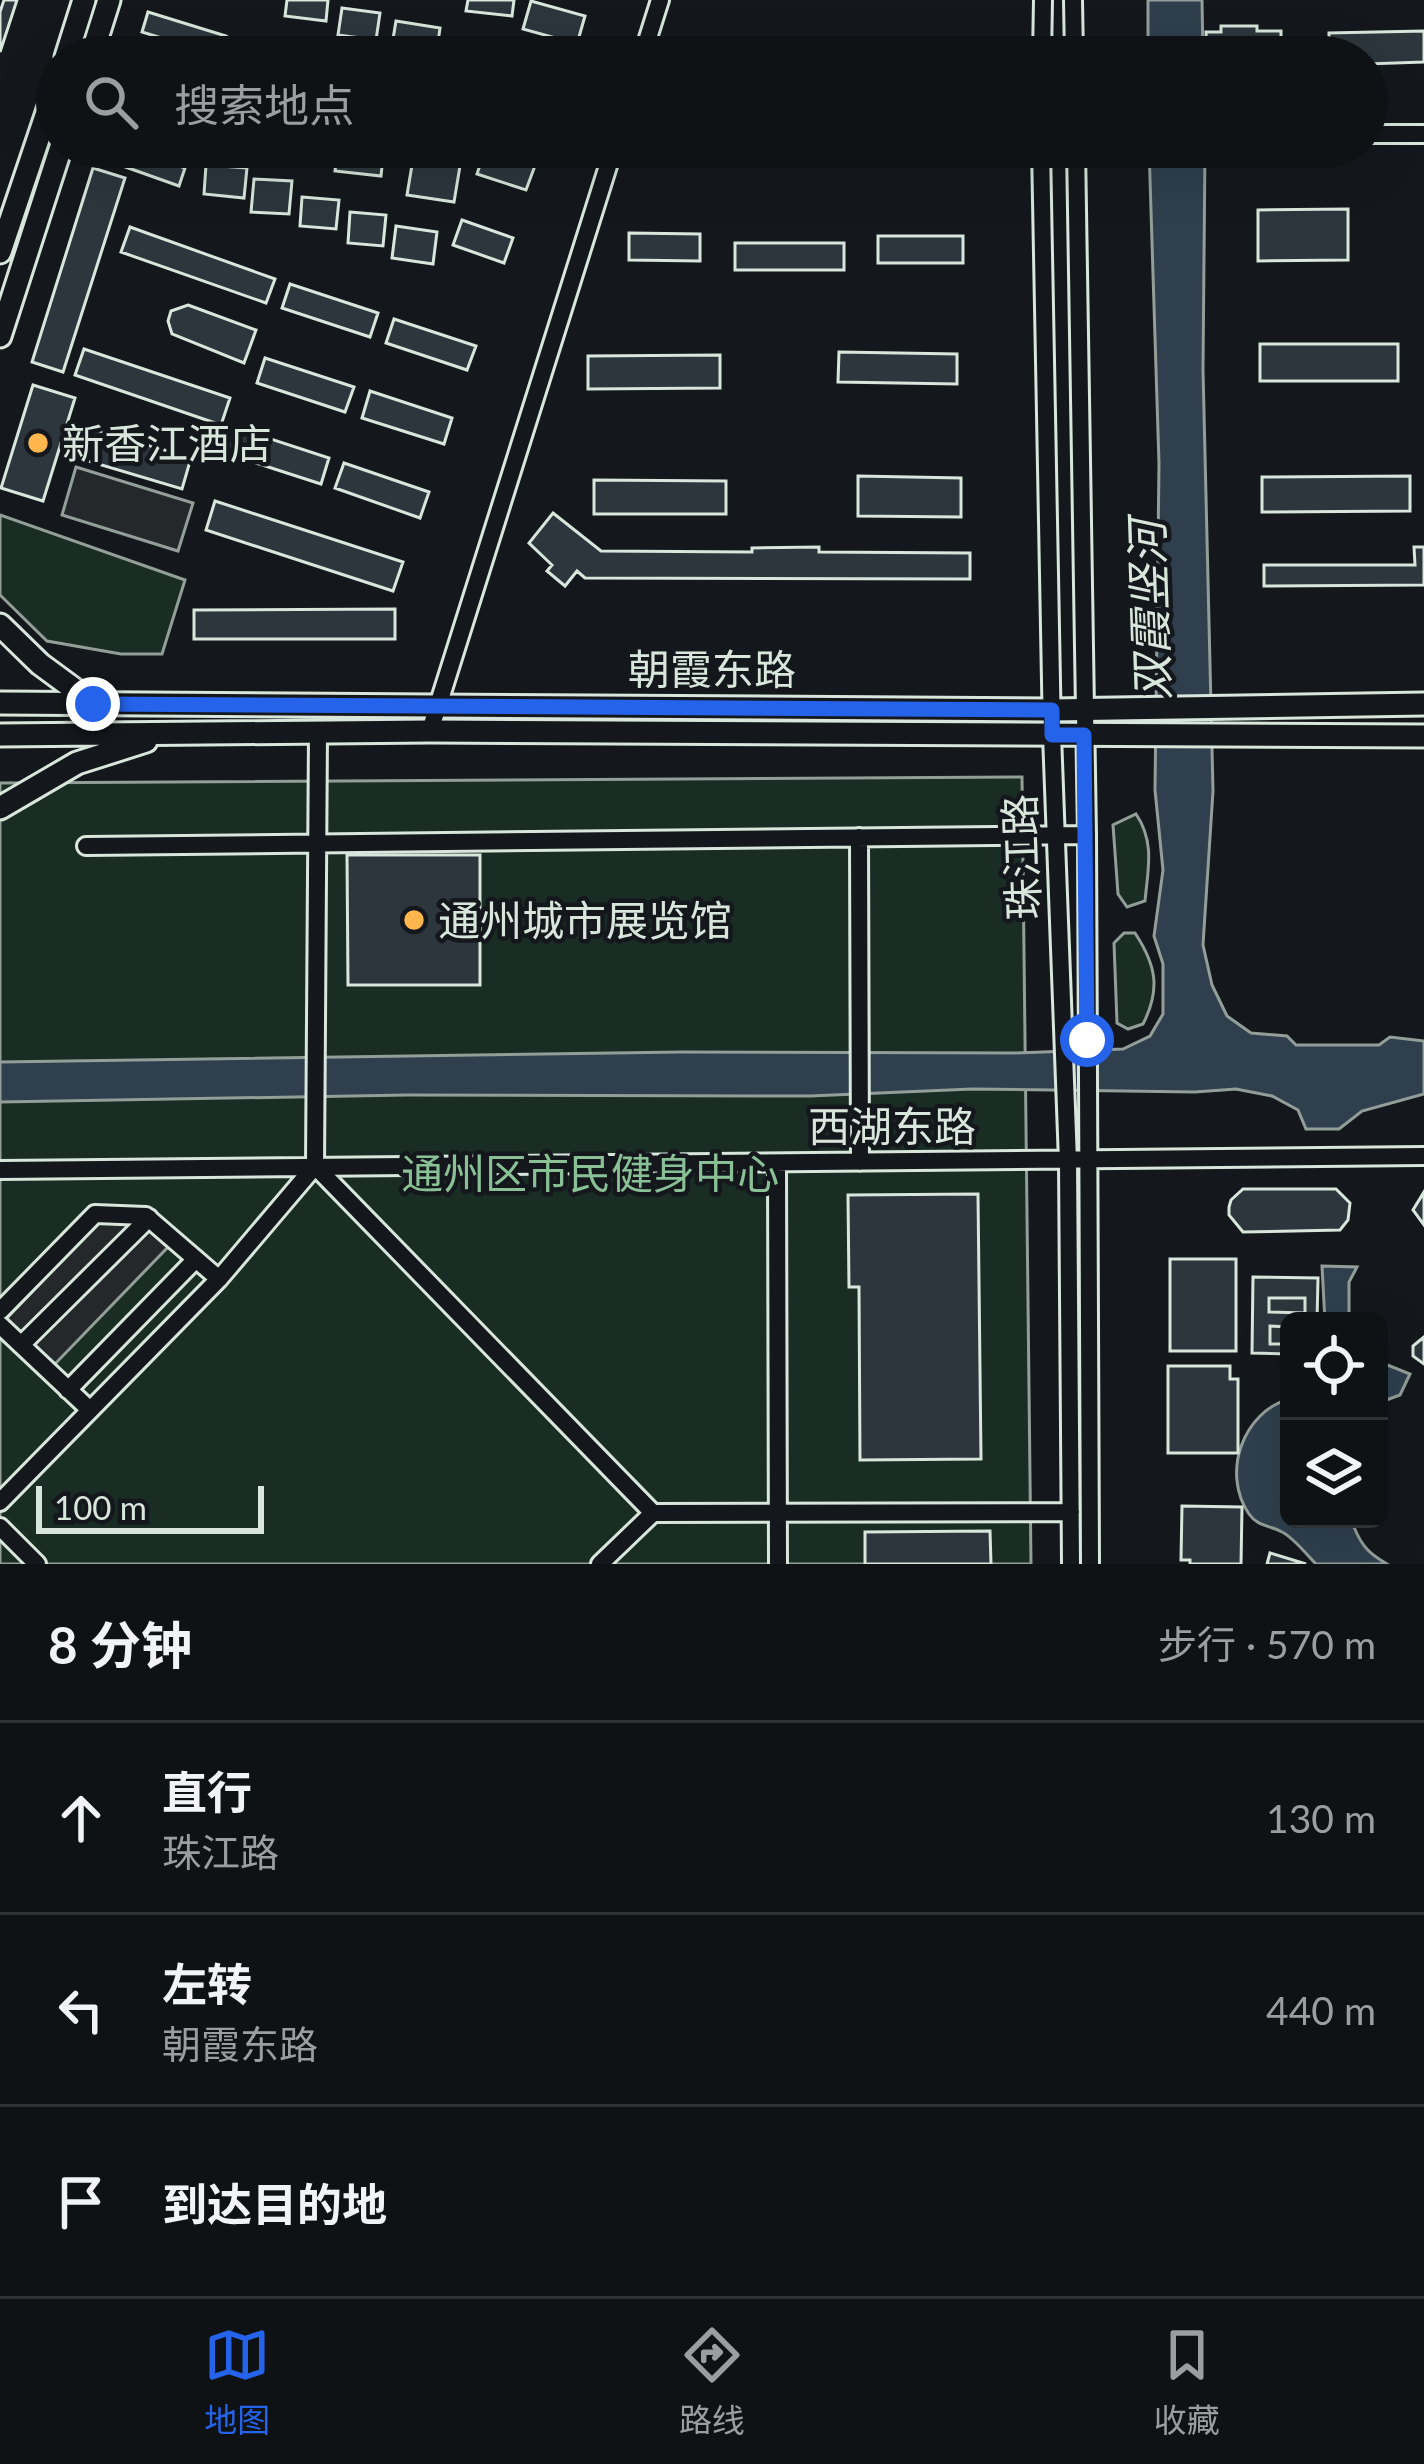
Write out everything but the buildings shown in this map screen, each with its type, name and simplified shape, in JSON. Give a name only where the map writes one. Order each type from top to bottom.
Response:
[{"type":"main road","points":[[73,36],[84,0]]},
{"type":"main road","points":[[98,36],[110,0]]},
{"type":"main road","points":[[0,252],[36,145]]},
{"type":"main road","points":[[0,336],[54,168]]},
{"type":"main road","points":[[0,625],[40,664],[93,704]]},
{"type":"main road","name":"朝霞东路","points":[[0,703],[1052,710],[1424,704]]},
{"type":"main road","name":"朝霞东路","points":[[0,735],[430,731],[1424,736]]},
{"type":"main road","points":[[0,808],[76,764],[165,734]]},
{"type":"street","points":[[649,36],[660,0]]},
{"type":"street","points":[[1042,36],[1043,0]]},
{"type":"street","points":[[1073,0],[1074,36]]},
{"type":"street","points":[[1388,134],[1424,134]]},
{"type":"street","points":[[430,731],[607,168]]},
{"type":"street","name":"珠江路","points":[[1041,168],[1052,735],[1066,1099],[1078,1161],[1090,1564]]},
{"type":"street","name":"珠江路","points":[[1072,1564],[1078,1161],[1087,1098],[1076,168]]},
{"type":"street","points":[[0,1502],[219,1279],[315,1166],[318,733]]},
{"type":"street","points":[[86,846],[1087,835]]},
{"type":"street","points":[[859,836],[860,1162]]},
{"type":"street","name":"西湖东路","points":[[0,1170],[1424,1156]]},
{"type":"street","points":[[777,1163],[778,1564]]},
{"type":"street","points":[[315,1166],[652,1513]]},
{"type":"street","points":[[0,1311],[95,1214],[149,1218],[219,1279]]},
{"type":"street","points":[[21,1345],[149,1218]]},
{"type":"street","points":[[68,1390],[196,1258]]},
{"type":"street","points":[[0,1325],[90,1410]]},
{"type":"street","points":[[600,1564],[652,1513],[1071,1511]]},
{"type":"street","points":[[0,1527],[37,1564]]},
{"type":"green space","points":[[0,515],[185,580],[162,654],[121,654],[47,641],[0,595]]},
{"type":"green space","name":"通州区市民健身中心","points":[[1022,777],[1031,1564],[0,1564],[0,783]]},
{"type":"green space","points":[[1136,814],[1148,845],[1148,878],[1145,901],[1127,907],[1118,894],[1113,825]]},
{"type":"green space","points":[[1124,933],[1135,933],[1154,977],[1143,1024],[1128,1029],[1117,1023],[1114,943]]},
{"type":"shaded area","points":[[76,467],[193,503],[178,551],[62,515]]},
{"type":"shaded area","points":[[98,1223],[148,1225],[170,1245],[54,1365],[6,1319]]},
{"type":"water","points":[[1148,0],[1202,0],[1203,36],[1148,36]]},
{"type":"water","points":[[1150,168],[1205,168],[1203,370],[1213,791],[1203,945],[1212,985],[1227,1016],[1251,1033],[1287,1036],[1296,1045],[1379,1045],[1390,1037],[1424,1041],[1424,1094],[1362,1111],[1339,1129],[1306,1129],[1298,1110],[1272,1096],[1236,1089],[0,1102],[0,1062],[682,1052],[1014,1053],[1123,1049],[1150,1036],[1163,1014],[1163,964],[1154,936],[1163,870],[1155,790],[1159,464]]},
{"type":"water","points":[[1322,1266],[1357,1267],[1349,1282],[1349,1312],[1325,1312]]},
{"type":"water","points":[[1388,1365],[1410,1374],[1400,1395],[1388,1399]]},
{"type":"water","points":[[1280,1403],[1280,1528],[1354,1528],[1363,1545],[1387,1564],[1316,1564],[1286,1535],[1249,1514],[1237,1481],[1237,1463],[1249,1430]]},
{"type":"place","name":"新香江酒店","points":[[38,443]]},
{"type":"place","name":"通州城市展览馆","points":[[414,920]]},
{"type":"route","points":[[93,704],[1052,710],[1052,735],[1084,735],[1087,1040]]},
{"type":"water label","name":"双霞竖河","points":[[1149,610]]}]
